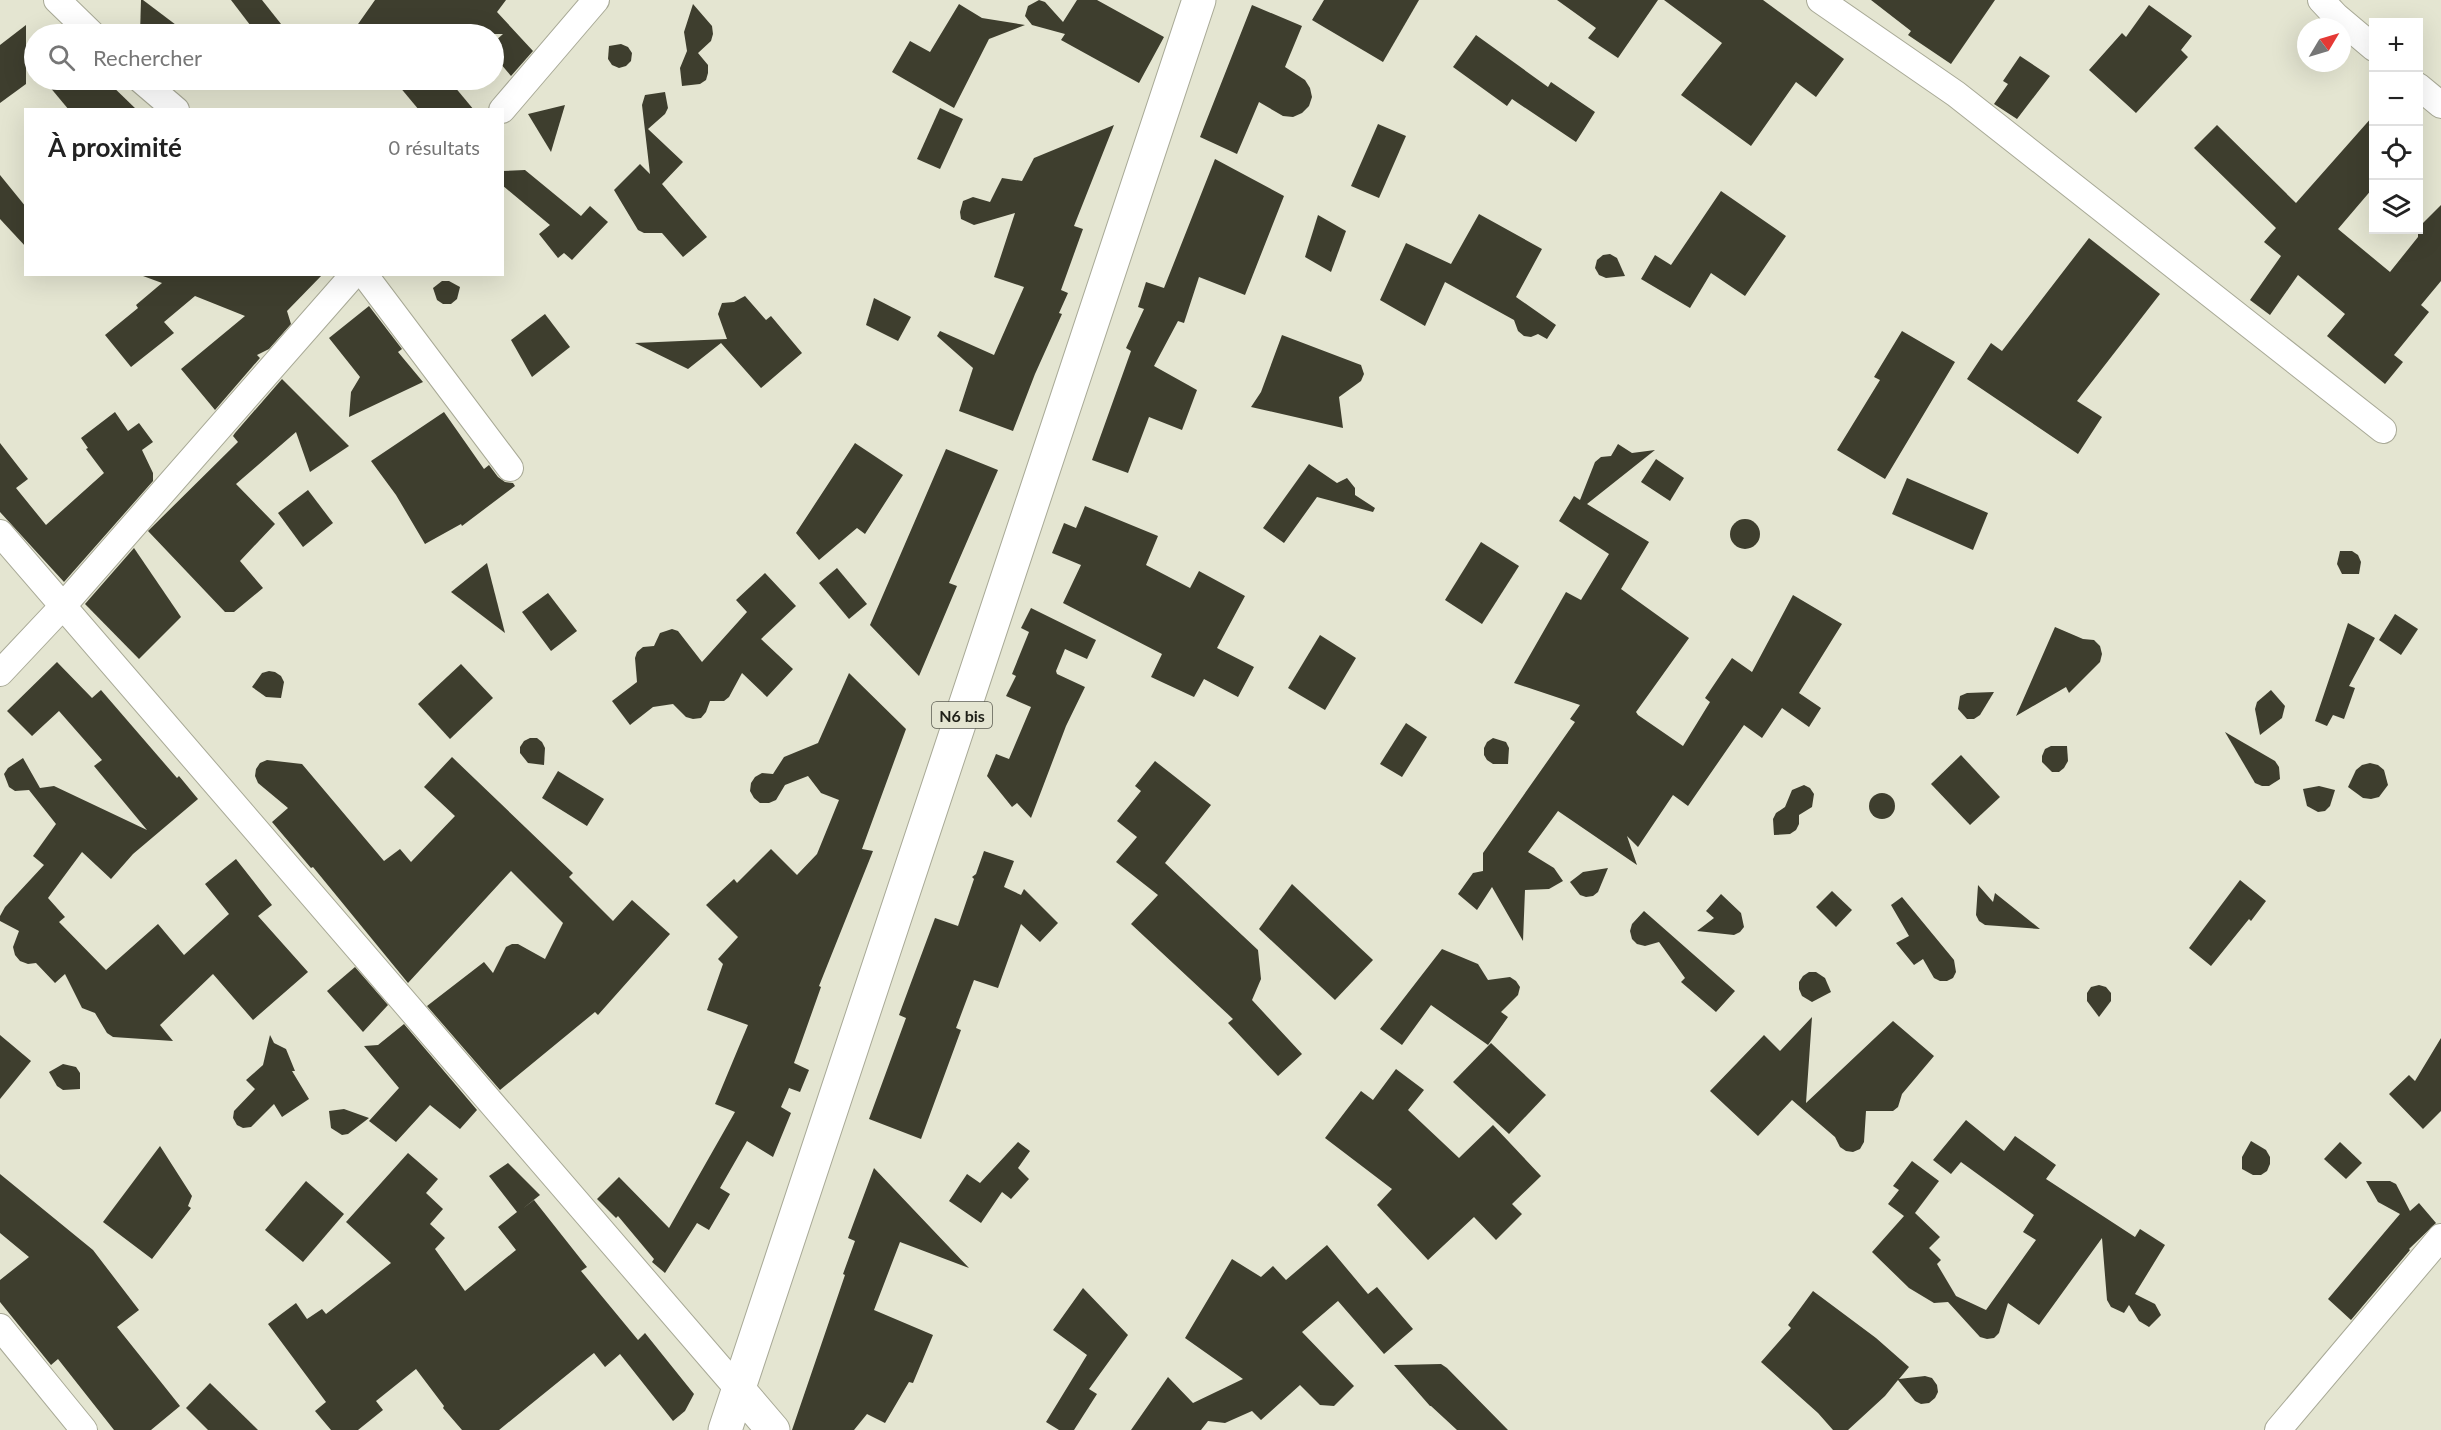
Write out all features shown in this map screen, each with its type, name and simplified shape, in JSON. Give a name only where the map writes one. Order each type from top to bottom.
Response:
[{"type":"main road","name":"N6 bis","points":[[725,1430],[1199,0]]},
{"type":"main road","points":[[738,1389],[773,1430]]},
{"type":"street","points":[[57,0],[82,24]]},
{"type":"street","points":[[504,108],[596,0]]},
{"type":"street","points":[[1820,0],[1956,94],[2383,430]]},
{"type":"street","points":[[2321,0],[2369,45]]},
{"type":"street","points":[[153,90],[174,108]]},
{"type":"street","points":[[2423,90],[2441,105]]},
{"type":"street","points":[[0,673],[63,606],[352,276]]},
{"type":"street","points":[[366,276],[510,468]]},
{"type":"street","points":[[0,532],[738,1389]]},
{"type":"street","points":[[2278,1430],[2441,1237]]},
{"type":"street","points":[[0,1327],[84,1430]]},
{"type":"building","points":[[141,0],[143,0],[175,24],[140,24]]},
{"type":"building","points":[[231,0],[262,0],[281,24],[249,24]]},
{"type":"building","points":[[375,0],[506,0],[497,12],[533,51],[511,76],[504,68],[504,24],[358,24]]},
{"type":"building","points":[[1039,0],[1045,2],[1063,22],[1077,0],[1097,0],[1164,37],[1139,83],[1061,40],[1065,34],[1032,25],[1025,16],[1028,6]]},
{"type":"building","points":[[1324,0],[1419,0],[1383,62],[1312,20]]},
{"type":"building","points":[[1557,0],[1658,0],[1618,58],[1588,38],[1596,28]]},
{"type":"building","points":[[1664,0],[1763,0],[1844,59],[1816,97],[1796,82],[1751,146],[1681,95],[1722,43]]},
{"type":"building","points":[[1871,0],[1995,0],[1951,64],[1908,35],[1911,31]]},
{"type":"building","points":[[693,4],[712,26],[711,41],[698,53],[708,65],[708,73],[706,80],[700,84],[682,86],[680,68],[687,51],[684,32]]},
{"type":"building","points":[[959,4],[982,18],[1025,25],[989,39],[954,108],[892,72],[910,41],[930,52]]},
{"type":"building","points":[[1252,5],[1302,26],[1285,67],[1305,80],[1312,97],[1309,106],[1302,113],[1293,117],[1283,116],[1259,102],[1237,154],[1200,137]]},
{"type":"building","points":[[2149,5],[2192,36],[2181,50],[2188,57],[2136,113],[2089,70],[2122,33],[2126,37]]},
{"type":"building","points":[[24,27],[24,85],[0,103],[0,45]]},
{"type":"building","points":[[1476,35],[1548,87],[1551,82],[1595,112],[1576,142],[1512,99],[1507,106],[1453,67]]},
{"type":"building","points":[[621,44],[628,47],[632,53],[631,61],[619,68],[612,65],[608,59],[609,46]]},
{"type":"building","points":[[2020,56],[2050,76],[2017,119],[1994,104],[2008,84],[2003,81]]},
{"type":"building","points":[[52,90],[116,90],[135,108],[67,108]]},
{"type":"building","points":[[402,90],[457,90],[472,108],[417,108]]},
{"type":"building","points":[[665,92],[668,108],[665,114],[648,129],[683,162],[662,184],[707,237],[683,257],[662,233],[644,233],[638,230],[614,190],[640,164],[650,174],[642,105],[645,95]]},
{"type":"building","points":[[565,105],[551,152],[528,114]]},
{"type":"building","points":[[940,108],[963,119],[940,169],[917,159]]},
{"type":"building","points":[[2369,121],[2369,193],[2338,229],[2390,272],[2418,234],[2423,234],[2423,223],[2441,205],[2441,281],[2421,305],[2429,312],[2394,355],[2403,362],[2385,384],[2327,336],[2345,314],[2298,275],[2270,315],[2250,300],[2281,256],[2264,242],[2276,228],[2194,148],[2217,125],[2296,203]]},
{"type":"building","points":[[1378,124],[1406,136],[1379,198],[1351,186]]},
{"type":"building","points":[[1114,125],[1074,226],[1083,229],[1061,290],[1068,293],[1059,313],[1062,314],[1013,431],[959,411],[973,368],[937,336],[940,331],[994,355],[1024,287],[994,277],[1015,213],[974,225],[961,219],[963,201],[973,197],[990,202],[1002,178],[1022,181],[1034,158]]},
{"type":"building","points":[[1215,159],[1284,196],[1245,295],[1199,277],[1184,323],[1178,321],[1154,366],[1197,390],[1182,430],[1149,417],[1128,473],[1092,460],[1131,351],[1126,348],[1144,309],[1138,307],[1146,282],[1164,288]]},
{"type":"building","points":[[525,170],[581,216],[590,206],[608,222],[572,260],[564,253],[558,258],[539,234],[550,225],[504,187],[504,171]]},
{"type":"building","points":[[0,175],[24,205],[24,245],[0,219]]},
{"type":"building","points":[[1721,191],[1786,236],[1745,296],[1711,273],[1690,308],[1641,279],[1655,255],[1671,265]]},
{"type":"building","points":[[1479,214],[1542,249],[1516,297],[1556,325],[1547,339],[1538,334],[1531,337],[1524,336],[1518,331],[1514,320],[1445,282],[1425,326],[1380,300],[1406,243],[1451,264]]},
{"type":"building","points":[[1318,215],[1346,231],[1331,272],[1305,257]]},
{"type":"building","points":[[2089,238],[2160,294],[2077,401],[2102,417],[2078,454],[1967,379],[1991,343],[2002,351]]},
{"type":"building","points":[[1610,254],[1617,258],[1625,276],[1606,278],[1599,275],[1595,268],[1597,260],[1603,255]]},
{"type":"building","points":[[143,276],[321,276],[287,311],[291,324],[269,349],[257,355],[260,358],[215,410],[181,369],[245,316],[195,296],[164,322],[174,333],[131,367],[105,335],[138,308],[136,305],[162,283]]},
{"type":"building","points":[[442,281],[449,281],[460,287],[457,299],[451,304],[443,304],[437,300],[433,288]]},
{"type":"building","points":[[745,296],[766,320],[771,316],[802,353],[761,388],[721,343],[688,369],[635,343],[727,339],[718,314],[722,303],[734,302]]},
{"type":"building","points":[[874,298],[911,317],[898,341],[866,325]]},
{"type":"building","points":[[369,306],[402,349],[398,352],[423,382],[349,417],[351,392],[360,377],[329,338]]},
{"type":"building","points":[[545,314],[570,347],[532,377],[511,340]]},
{"type":"building","points":[[1902,331],[1955,362],[1885,479],[1837,450],[1880,380],[1874,377]]},
{"type":"building","points":[[1282,335],[1361,365],[1364,374],[1361,381],[1339,397],[1343,428],[1251,407],[1261,392]]},
{"type":"building","points":[[282,379],[349,446],[310,472],[296,432],[236,484],[275,524],[240,561],[263,588],[234,612],[225,612],[148,531],[238,442],[233,436],[235,433]]},
{"type":"building","points":[[115,412],[128,431],[139,423],[153,442],[142,450],[153,473],[153,481],[64,582],[0,512],[0,443],[28,479],[16,488],[46,525],[104,473],[86,449],[88,448],[81,438]]},
{"type":"building","points":[[444,412],[484,469],[489,465],[498,477],[515,486],[462,526],[461,524],[425,544],[396,495],[371,461]]},
{"type":"building","points":[[855,443],[903,475],[865,534],[857,528],[819,560],[796,533]]},
{"type":"building","points":[[1618,444],[1632,453],[1655,450],[1587,504],[1649,542],[1621,589],[1689,638],[1636,712],[1638,715],[1683,746],[1710,702],[1705,698],[1732,658],[1752,672],[1793,595],[1842,624],[1799,693],[1821,708],[1809,727],[1782,708],[1762,738],[1744,725],[1688,806],[1673,795],[1638,847],[1627,836],[1637,865],[1558,811],[1528,852],[1554,868],[1563,881],[1549,889],[1525,890],[1523,941],[1492,887],[1477,910],[1458,894],[1473,873],[1483,871],[1483,853],[1575,722],[1570,719],[1580,705],[1514,683],[1566,592],[1581,600],[1609,554],[1559,521],[1574,496],[1580,500],[1595,462],[1601,457],[1611,456]]},
{"type":"building","points":[[946,449],[998,470],[949,583],[957,586],[919,676],[870,625]]},
{"type":"building","points":[[1656,459],[1684,478],[1670,501],[1641,482]]},
{"type":"building","points":[[1309,464],[1337,483],[1347,478],[1355,488],[1355,495],[1375,508],[1373,512],[1317,497],[1284,543],[1263,528]]},
{"type":"building","points":[[1907,478],[1988,513],[1973,550],[1892,514]]},
{"type":"building","points":[[308,490],[333,523],[303,547],[278,513]]},
{"type":"building","points":[[1085,506],[1158,536],[1146,565],[1190,588],[1199,571],[1245,596],[1217,648],[1254,667],[1238,697],[1204,679],[1194,697],[1151,677],[1162,654],[1063,603],[1081,565],[1052,553],[1064,523],[1076,528]]},
{"type":"building","points":[[1745,519],[1751,520],[1759,528],[1759,540],[1751,548],[1745,549],[1739,548],[1731,540],[1730,534],[1731,528],[1739,520]]},
{"type":"building","points":[[1481,542],[1519,566],[1482,624],[1445,600]]},
{"type":"building","points":[[134,548],[181,617],[139,659],[85,604]]},
{"type":"building","points":[[2340,551],[2352,551],[2358,555],[2361,562],[2359,574],[2342,574],[2337,564]]},
{"type":"building","points":[[487,563],[505,633],[451,592]]},
{"type":"building","points":[[837,568],[867,604],[849,619],[819,583]]},
{"type":"building","points":[[765,573],[796,606],[761,639],[793,669],[767,697],[742,673],[729,697],[724,701],[710,701],[701,718],[686,717],[673,704],[653,707],[630,725],[612,701],[637,682],[635,658],[637,652],[643,647],[654,646],[660,633],[672,629],[678,631],[702,662],[747,612],[736,600]]},
{"type":"building","points":[[548,593],[577,631],[551,651],[522,612]]},
{"type":"building","points":[[1031,608],[1096,640],[1087,659],[1065,649],[1056,671],[1057,674],[1085,687],[1066,726],[1031,818],[1017,803],[1012,807],[987,776],[996,754],[1009,759],[1031,707],[1006,696],[1016,676],[1012,674],[1029,632],[1021,628]]},
{"type":"building","points":[[2395,614],[2418,629],[2401,655],[2379,640]]},
{"type":"building","points":[[2348,623],[2375,638],[2349,686],[2355,688],[2344,719],[2333,715],[2327,726],[2315,721]]},
{"type":"building","points":[[2055,627],[2083,639],[2094,640],[2100,646],[2102,654],[2100,662],[2069,693],[2066,687],[2016,716]]},
{"type":"building","points":[[1320,635],[1356,658],[1325,710],[1288,688]]},
{"type":"building","points":[[57,662],[92,698],[101,690],[198,799],[133,854],[111,879],[82,852],[48,898],[65,917],[59,922],[106,970],[158,924],[184,955],[229,914],[205,884],[236,859],[272,905],[258,916],[308,972],[253,1020],[213,974],[160,1025],[173,1041],[113,1037],[107,1033],[95,1013],[82,1008],[65,974],[55,983],[36,963],[28,964],[20,961],[15,955],[13,947],[19,931],[0,921],[0,916],[5,907],[44,865],[33,856],[56,824],[29,790],[15,791],[9,787],[4,774],[8,768],[23,758],[40,788],[54,786],[147,830],[94,766],[102,760],[59,711],[32,736],[7,711]]},
{"type":"building","points":[[461,664],[493,698],[450,739],[418,704]]},
{"type":"building","points":[[269,671],[281,676],[284,682],[281,698],[266,697],[252,687],[262,673]]},
{"type":"building","points":[[849,673],[906,729],[862,849],[873,851],[819,986],[821,987],[794,1063],[809,1070],[800,1092],[789,1088],[781,1107],[791,1113],[773,1157],[747,1141],[720,1188],[730,1194],[709,1230],[697,1223],[665,1273],[652,1262],[654,1259],[618,1216],[616,1218],[597,1199],[619,1177],[669,1228],[735,1112],[715,1104],[748,1025],[707,1010],[723,964],[718,959],[738,937],[706,905],[734,879],[737,883],[771,849],[797,875],[817,854],[839,800],[821,793],[808,776],[785,785],[776,800],[760,803],[750,791],[751,783],[762,773],[773,774],[784,757],[818,743]]},
{"type":"building","points":[[2271,690],[2285,706],[2282,718],[2260,735],[2255,709],[2257,702]]},
{"type":"building","points":[[1994,692],[1980,715],[1974,719],[1967,719],[1958,709],[1960,696],[1967,693]]},
{"type":"building","points":[[1406,723],[1427,737],[1402,777],[1380,764]]},
{"type":"building","points":[[2225,732],[2275,761],[2279,767],[2280,779],[2269,786],[2255,783]]},
{"type":"building","points":[[537,738],[542,742],[545,748],[544,765],[528,763],[520,753],[520,747],[524,741]]},
{"type":"building","points":[[1493,738],[1506,742],[1509,748],[1508,764],[1493,764],[1484,755],[1487,742]]},
{"type":"building","points":[[2051,746],[2067,746],[2068,761],[2059,772],[2052,772],[2042,762],[2045,749]]},
{"type":"building","points":[[1961,755],[2000,797],[1970,825],[1931,784]]},
{"type":"building","points":[[452,757],[573,873],[569,877],[613,921],[632,900],[670,934],[598,1015],[595,1012],[500,1090],[427,1006],[484,962],[493,973],[506,947],[512,944],[518,944],[545,959],[563,923],[511,871],[408,983],[313,867],[311,868],[272,822],[288,808],[258,783],[255,776],[260,763],[267,760],[302,764],[384,861],[400,849],[411,862],[455,816],[424,787]]},
{"type":"building","points":[[1155,761],[1211,805],[1165,863],[1258,950],[1261,979],[1252,1000],[1302,1054],[1278,1076],[1228,1023],[1233,1019],[1131,924],[1158,895],[1116,862],[1137,837],[1117,821],[1141,791],[1135,786]]},
{"type":"building","points":[[2370,763],[2384,770],[2388,785],[2379,797],[2371,799],[2363,798],[2348,787],[2356,770]]},
{"type":"building","points":[[558,771],[604,799],[587,826],[542,798]]},
{"type":"building","points":[[1804,785],[1814,794],[1812,807],[1799,815],[1796,830],[1790,834],[1774,835],[1773,819],[1776,813],[1785,807],[1792,790]]},
{"type":"building","points":[[2319,786],[2335,790],[2330,806],[2325,811],[2318,812],[2307,806],[2303,789]]},
{"type":"building","points":[[1882,793],[1891,797],[1895,806],[1891,815],[1882,819],[1873,815],[1869,806],[1873,797]]},
{"type":"building","points":[[984,851],[1014,861],[1004,887],[1021,895],[1024,889],[1058,923],[1040,942],[1021,924],[998,988],[974,980],[956,1028],[961,1030],[921,1139],[869,1119],[906,1018],[899,1015],[935,918],[958,926],[974,879],[972,877],[976,874]]},
{"type":"building","points":[[1608,868],[1598,892],[1593,896],[1580,895],[1570,882],[1583,872]]},
{"type":"building","points":[[2240,880],[2266,901],[2211,966],[2189,948]]},
{"type":"building","points":[[1292,884],[1373,960],[1335,1000],[1259,929]]},
{"type":"building","points":[[1978,885],[1993,902],[1995,893],[2040,929],[1985,925],[1979,921],[1976,915]]},
{"type":"building","points":[[1832,891],[1852,910],[1836,927],[1816,907]]},
{"type":"building","points":[[1721,894],[1741,913],[1744,927],[1734,935],[1697,931],[1714,918],[1706,911]]},
{"type":"building","points":[[1902,897],[1954,960],[1956,972],[1953,978],[1940,981],[1934,978],[1923,959],[1914,965],[1896,943],[1909,936],[1891,905]]},
{"type":"building","points":[[1644,911],[1735,991],[1716,1012],[1681,982],[1685,978],[1659,942],[1645,946],[1637,944],[1632,939],[1630,931],[1632,924]]},
{"type":"building","points":[[1442,949],[1478,964],[1488,980],[1510,977],[1520,987],[1518,995],[1501,1012],[1508,1017],[1488,1045],[1431,1005],[1402,1045],[1380,1029]]},
{"type":"building","points":[[355,967],[388,1005],[363,1032],[327,991]]},
{"type":"building","points":[[1809,972],[1816,972],[1825,978],[1831,992],[1812,1002],[1802,996],[1799,989],[1799,982]]},
{"type":"building","points":[[2099,985],[2106,987],[2111,993],[2111,1001],[2099,1017],[2087,1001],[2087,993],[2091,987]]},
{"type":"building","points":[[1812,1017],[1806,1103],[1893,1021],[1934,1056],[1902,1094],[1898,1107],[1893,1111],[1866,1111],[1864,1142],[1860,1149],[1853,1152],[1840,1147],[1835,1137],[1792,1100],[1758,1136],[1710,1091],[1764,1035],[1780,1051]]},
{"type":"building","points":[[404,1024],[477,1110],[460,1129],[430,1105],[396,1142],[369,1121],[399,1088],[364,1046],[378,1045]]},
{"type":"building","points":[[0,1035],[31,1061],[0,1099]]},
{"type":"building","points":[[270,1035],[274,1043],[286,1049],[295,1071],[292,1071],[309,1099],[282,1117],[274,1104],[251,1127],[243,1128],[237,1125],[233,1118],[234,1111],[255,1089],[246,1080],[263,1065]]},
{"type":"building","points":[[2441,1038],[2441,1111],[2423,1129],[2389,1094],[2409,1075],[2415,1081]]},
{"type":"building","points":[[1491,1043],[1546,1095],[1509,1134],[1453,1082]]},
{"type":"building","points":[[63,1064],[76,1067],[80,1073],[80,1089],[63,1090],[57,1086],[49,1072]]},
{"type":"building","points":[[1396,1069],[1424,1090],[1408,1110],[1459,1158],[1493,1125],[1541,1176],[1512,1204],[1522,1214],[1496,1240],[1474,1217],[1428,1260],[1377,1205],[1392,1189],[1325,1138],[1361,1091],[1373,1100]]},
{"type":"building","points":[[344,1109],[369,1118],[348,1134],[342,1135],[331,1128],[329,1111]]},
{"type":"building","points":[[1966,1120],[2004,1151],[2015,1136],[2056,1165],[2046,1179],[2135,1237],[2140,1229],[2165,1245],[2135,1294],[2155,1304],[2161,1315],[2149,1327],[2139,1321],[2129,1305],[2124,1313],[2111,1307],[2107,1300],[2102,1238],[2039,1325],[2008,1303],[1999,1333],[1994,1338],[1987,1339],[1980,1337],[1948,1302],[1934,1303],[1909,1288],[1872,1252],[1904,1216],[1888,1204],[1899,1190],[1893,1186],[1912,1161],[1939,1181],[1915,1213],[1940,1237],[1929,1248],[1941,1260],[1937,1264],[1956,1296],[1986,1310],[2036,1240],[2023,1232],[2034,1215],[1961,1162],[1951,1174],[1933,1160]]},
{"type":"building","points":[[2251,1141],[2266,1150],[2270,1157],[2267,1171],[2261,1175],[2253,1175],[2242,1169],[2242,1157]]},
{"type":"building","points":[[1018,1142],[1030,1151],[1018,1168],[1029,1179],[1011,1199],[1002,1192],[981,1223],[949,1201],[967,1174],[980,1183]]},
{"type":"building","points":[[2340,1142],[2362,1163],[2346,1179],[2324,1159]]},
{"type":"building","points":[[160,1146],[192,1196],[188,1206],[191,1208],[152,1259],[103,1222]]},
{"type":"building","points":[[408,1153],[438,1179],[426,1193],[443,1209],[430,1224],[445,1238],[435,1249],[465,1291],[516,1250],[498,1227],[517,1212],[489,1176],[508,1163],[540,1195],[521,1210],[534,1200],[587,1267],[581,1271],[638,1340],[645,1333],[694,1394],[685,1411],[673,1421],[620,1354],[605,1367],[594,1353],[499,1430],[462,1430],[443,1408],[444,1406],[416,1369],[376,1401],[383,1410],[358,1430],[331,1430],[315,1411],[326,1402],[268,1324],[296,1303],[307,1319],[322,1309],[326,1314],[391,1263],[346,1222]]},
{"type":"building","points":[[874,1168],[969,1268],[900,1242],[874,1310],[933,1335],[913,1383],[909,1382],[885,1423],[867,1414],[854,1430],[792,1430],[845,1275],[843,1274],[855,1241],[848,1238]]},
{"type":"building","points":[[0,1174],[93,1250],[139,1310],[117,1327],[180,1406],[151,1430],[114,1430],[58,1359],[51,1365],[0,1302],[0,1280],[29,1257],[0,1233]]},
{"type":"building","points":[[306,1181],[344,1214],[303,1262],[265,1230]]},
{"type":"building","points":[[2366,1181],[2390,1181],[2396,1184],[2410,1211],[2419,1203],[2436,1223],[2409,1249],[2351,1320],[2328,1299],[2400,1214],[2378,1202]]},
{"type":"building","points":[[1327,1245],[1368,1294],[1377,1287],[1413,1329],[1384,1354],[1338,1301],[1302,1332],[1354,1386],[1334,1406],[1320,1405],[1300,1385],[1261,1420],[1252,1411],[1225,1423],[1208,1421],[1201,1430],[1131,1430],[1168,1377],[1193,1403],[1243,1379],[1185,1338],[1232,1259],[1261,1277],[1273,1266],[1286,1280]]},
{"type":"building","points":[[1083,1288],[1128,1335],[1089,1389],[1097,1394],[1074,1430],[1059,1430],[1046,1422],[1087,1355],[1053,1330]]},
{"type":"building","points":[[1813,1291],[1876,1338],[1909,1367],[1899,1379],[1925,1376],[1932,1378],[1937,1385],[1938,1392],[1935,1398],[1929,1403],[1921,1404],[1915,1401],[1898,1380],[1885,1396],[1848,1430],[1833,1430],[1818,1413],[1761,1362],[1791,1328],[1788,1325]]},
{"type":"building","points":[[1441,1364],[1508,1430],[1457,1430],[1430,1406],[1394,1365]]},
{"type":"building","points":[[210,1383],[258,1430],[208,1430],[186,1408]]}]
